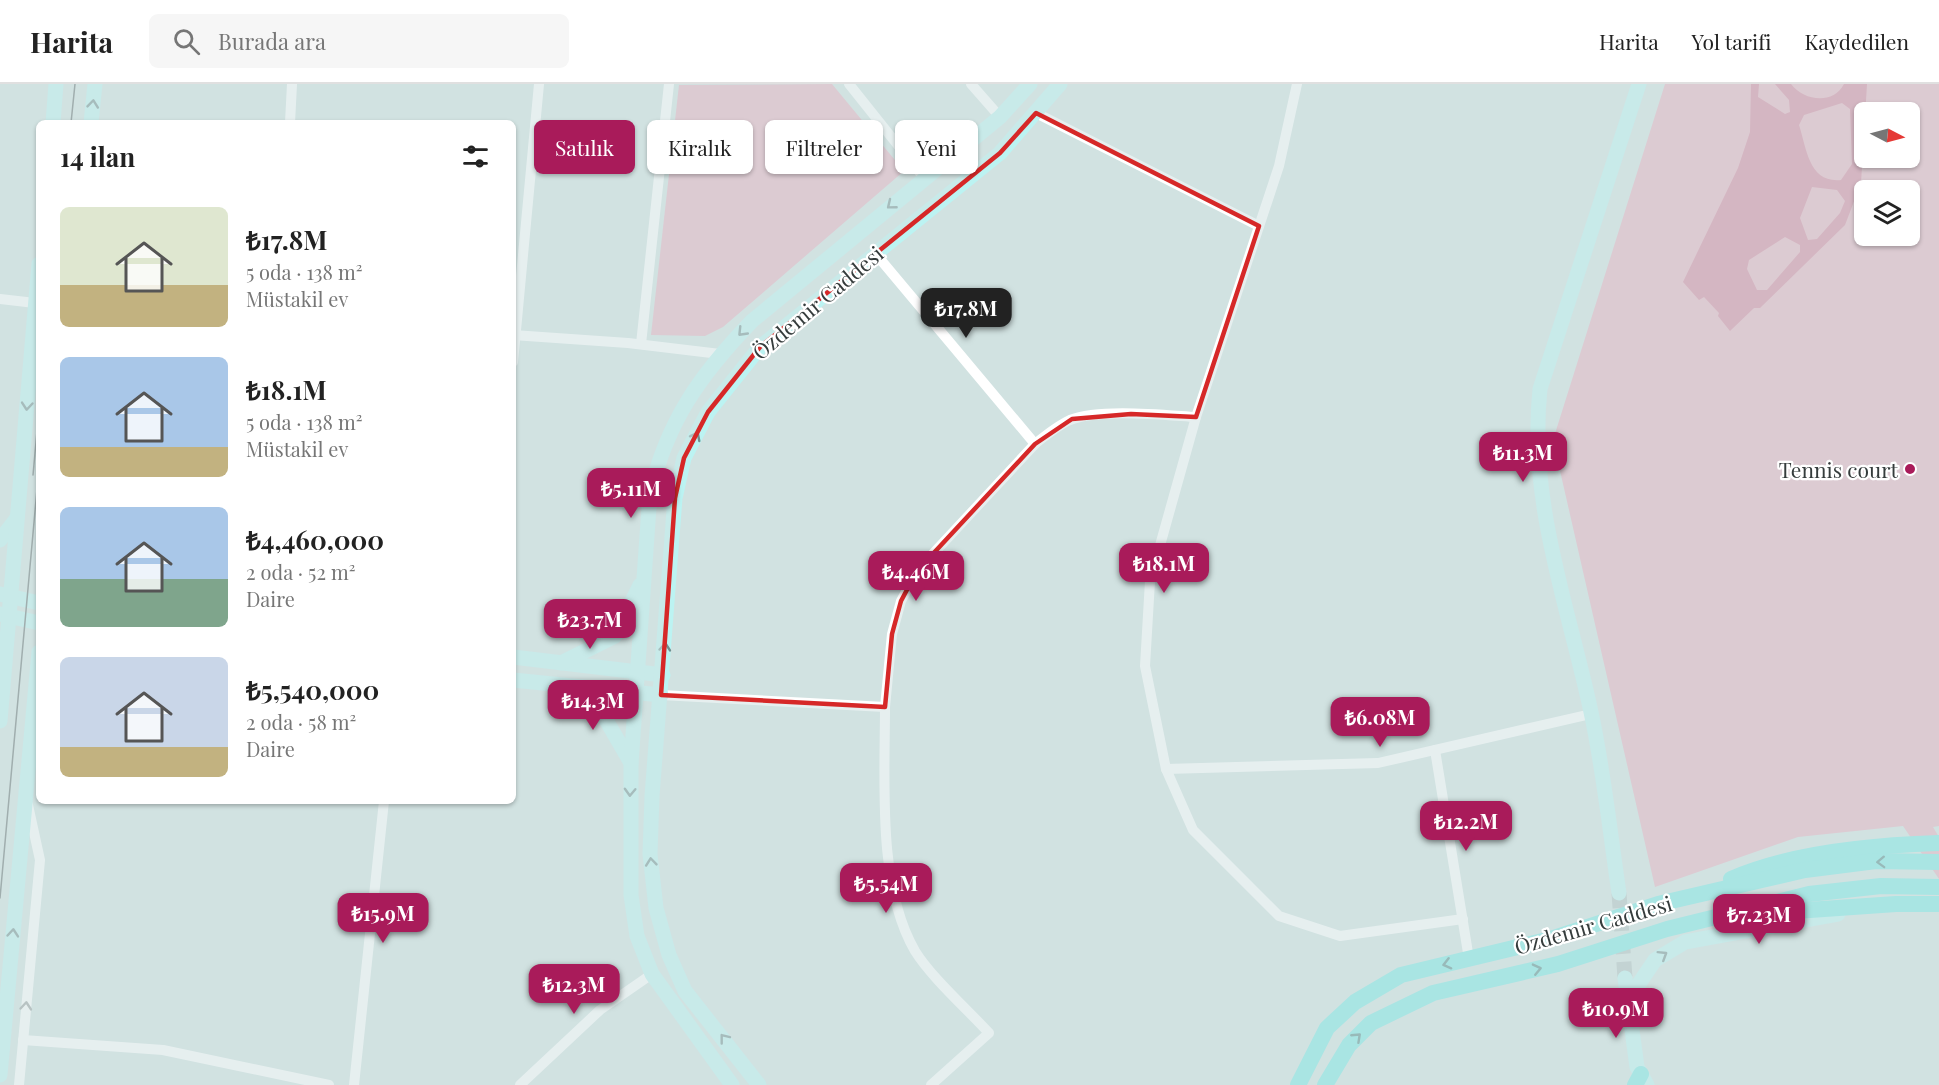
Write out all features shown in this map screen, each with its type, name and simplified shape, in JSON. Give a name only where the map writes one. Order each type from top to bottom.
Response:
[{"type":"main road","points":[[53,120],[56,84]]},
{"type":"main road","points":[[91,120],[95,84]]},
{"type":"main road","name":"Özdemir Caddesi","points":[[732,1085],[652,974],[637,936],[631,895],[631,764],[643,579],[650,493],[664,444],[685,401],[720,354],[752,321],[1000,117],[1030,84]]},
{"type":"main road","name":"Özdemir Caddesi","points":[[759,1085],[686,991],[669,955],[656,908],[650,854],[674,509],[684,458],[708,412],[760,346],[1000,153],[1060,84]]},
{"type":"main road","points":[[1619,893],[1591,714],[1547,533],[1539,479],[1537,417],[1540,389],[1639,84]]},
{"type":"main road","points":[[0,721],[5,595],[17,518],[36,293]]},
{"type":"main road","points":[[0,540],[17,518]]},
{"type":"main road","points":[[561,663],[615,636],[643,579]]},
{"type":"main road","points":[[5,595],[36,602]]},
{"type":"main road","points":[[4,615],[36,622]]},
{"type":"main road","points":[[516,657],[663,675]]},
{"type":"main road","points":[[516,680],[661,695]]},
{"type":"main road","points":[[568,687],[598,706],[631,764]]},
{"type":"main road","points":[[0,1075],[36,706]]},
{"type":"main road","points":[[1697,894],[1754,869],[1875,845],[1939,843]]},
{"type":"main road","name":"Özdemir Caddesi","points":[[1298,1085],[1327,1028],[1355,1002],[1401,975],[1547,940],[1658,904],[1805,870],[1876,861],[1939,862]]},
{"type":"main road","name":"Özdemir Caddesi","points":[[1325,1085],[1348,1044],[1371,1023],[1433,993],[1558,964],[1716,916],[1809,894],[1881,886],[1939,887]]},
{"type":"main road","points":[[1716,916],[1896,904],[1939,904]]},
{"type":"main road","points":[[1628,1000],[1655,960],[1684,942],[1896,904]]},
{"type":"main road","points":[[1625,978],[1637,1067],[1641,1081]]},
{"type":"street","points":[[290,120],[292,84]]},
{"type":"street","points":[[516,315],[539,84]]},
{"type":"street","points":[[641,344],[669,84]]},
{"type":"street","points":[[971,84],[1000,117]]},
{"type":"street","points":[[1297,84],[1279,166],[1196,417],[1150,581],[1144,666],[1166,769],[1193,830],[1279,916],[1340,936],[1463,919]]},
{"type":"street","points":[[855,86],[924,178]]},
{"type":"street","points":[[1036,113],[1259,226]]},
{"type":"street","points":[[875,253],[1035,444]]},
{"type":"street","points":[[0,299],[35,303]]},
{"type":"street","points":[[516,335],[641,344],[720,354]]},
{"type":"street","points":[[931,1085],[989,1033],[915,951],[901,915],[889,873],[885,800],[885,707],[892,634],[901,601],[917,571],[1035,444],[1053,429],[1072,419],[1131,414],[1196,417]]},
{"type":"street","points":[[661,695],[885,707]]},
{"type":"street","points":[[1166,769],[1378,764],[1591,714]]},
{"type":"street","points":[[1435,750],[1469,959]]},
{"type":"street","points":[[19,1085],[40,860],[26,791]]},
{"type":"street","points":[[354,1085],[384,804]]},
{"type":"street","points":[[520,1085],[600,1010],[652,974]]},
{"type":"street","points":[[23,1040],[163,1050],[329,1085]]},
{"type":"highlighted area","points":[[1036,113],[1259,226],[1196,417],[1131,414],[1072,419],[1035,444],[917,571],[901,601],[892,634],[885,707],[661,695],[675,498],[684,458],[708,412],[760,347],[1000,153]]},
{"type":"shaded area","points":[[832,84],[862,120],[765,120],[765,174],[883,174],[883,146],[895,160],[895,174],[901,174],[723,327],[705,336],[651,335],[669,174],[753,174],[753,120],[675,120],[679,85]]},
{"type":"shaded area","points":[[1665,84],[1939,84],[1939,826],[1933,827],[1939,837],[1939,879],[1903,826],[1798,837],[1655,887],[1553,440]]},
{"type":"shaded area","points":[[1751,84],[1759,84],[1758,97],[1785,114],[1790,112],[1789,100],[1775,84],[1791,84],[1803,94],[1826,98],[1839,91],[1844,84],[1867,84],[1866,102],[1854,102],[1854,168],[1862,168],[1861,180],[1854,180],[1854,201],[1845,225],[1760,308],[1754,308],[1730,331],[1718,316],[1719,313],[1704,297],[1699,300],[1683,282],[1738,168],[1750,132]],"holes":[[[1842,103],[1850,109],[1852,164],[1841,180],[1830,180],[1816,171],[1811,163],[1799,125],[1804,115]],[[1812,187],[1837,190],[1845,201],[1840,213],[1817,239],[1808,240],[1800,218]],[[1785,237],[1800,245],[1800,252],[1767,290],[1757,290],[1747,269],[1749,260]]]},
{"type":"tunnel","points":[[1619,893],[1625,978]]},
{"type":"tram line","points":[[71,120],[75,84]]},
{"type":"tram line","points":[[33,475],[36,442]]},
{"type":"tram line","points":[[0,898],[36,500]]},
{"type":"place","name":"Tennis court","points":[[1910,469]]}]
